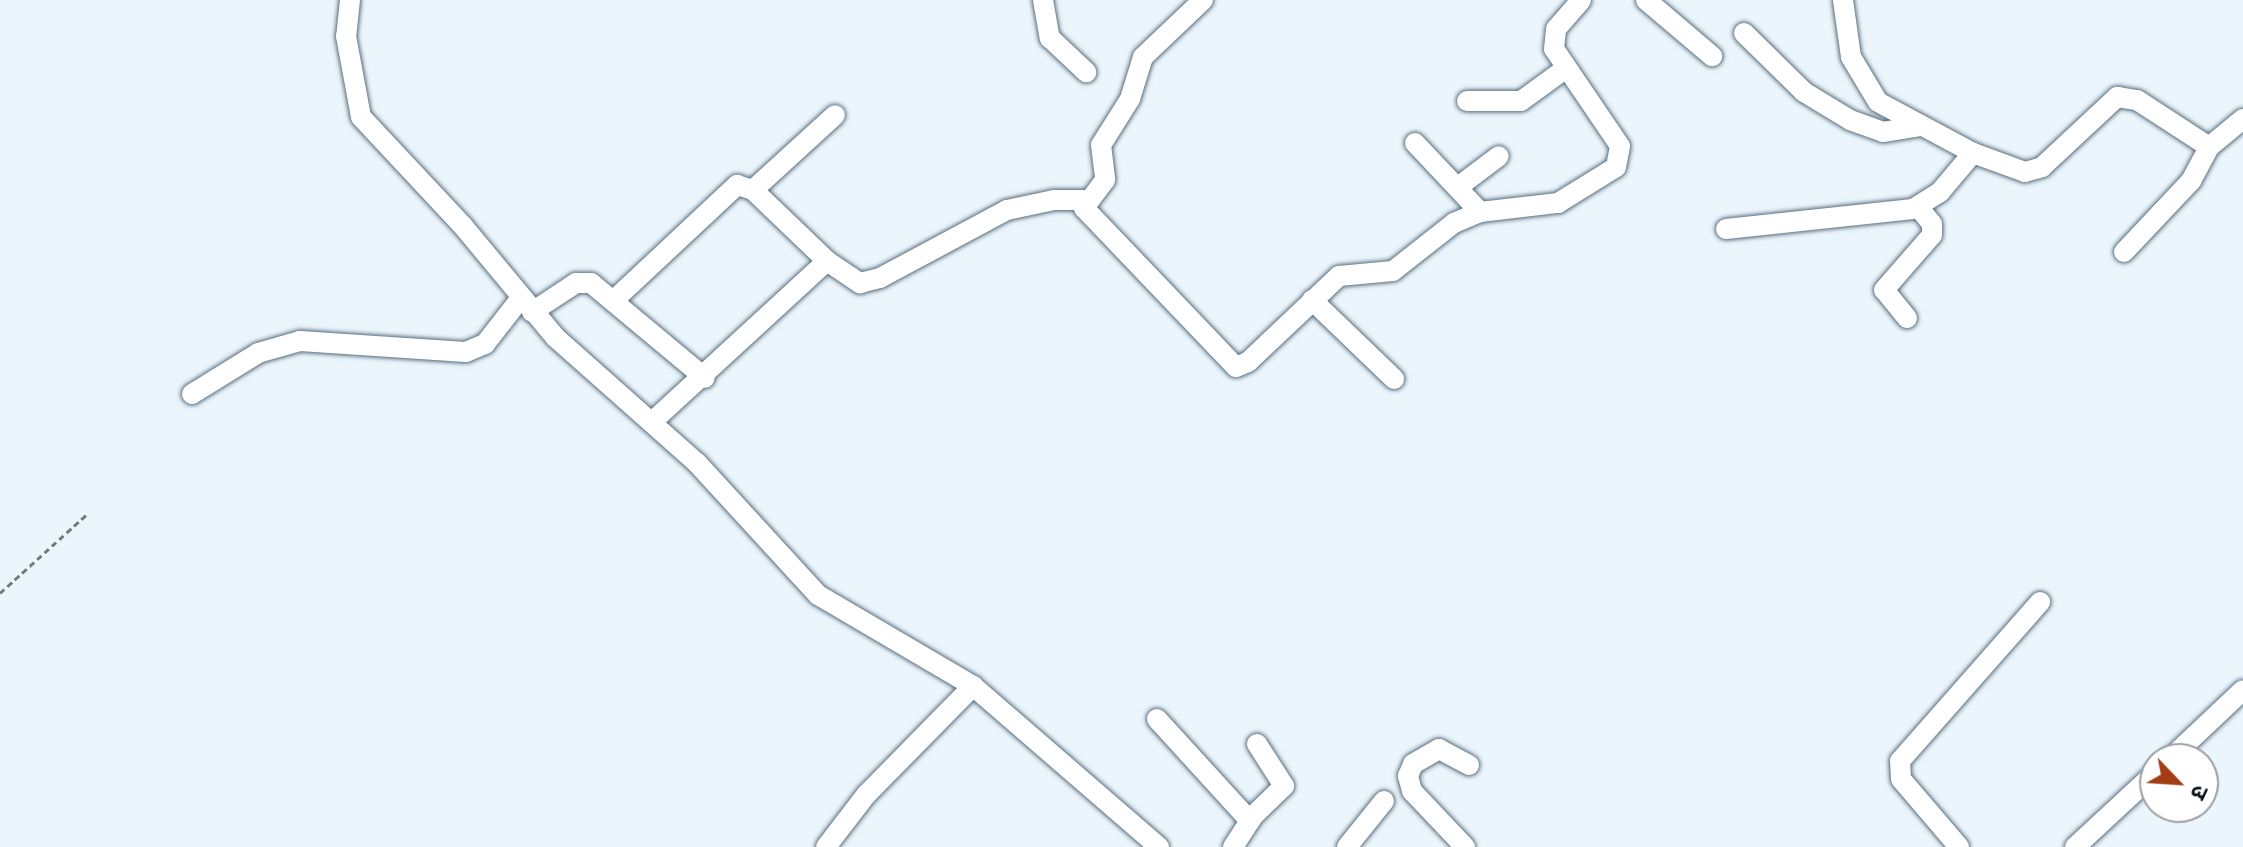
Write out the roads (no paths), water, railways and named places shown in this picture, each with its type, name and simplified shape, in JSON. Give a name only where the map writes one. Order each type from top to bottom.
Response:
[{"type":"street","points":[[350,0],[346,36],[361,117],[582,363],[653,421],[818,595],[973,686],[1159,847]]},
{"type":"street","points":[[1043,0],[1050,38],[1086,72]]},
{"type":"street","points":[[613,301],[729,188],[744,185],[753,190],[827,261],[852,280],[868,282],[1007,210],[1054,200],[1086,200],[1105,180],[1101,145],[1130,99],[1143,57],[1203,0]]},
{"type":"street","points":[[1086,200],[1089,218],[1230,365],[1248,362],[1312,300],[1351,271],[1393,271],[1434,236],[1480,212],[1558,203],[1609,174],[1620,160],[1620,146],[1565,69],[1554,38],[1581,0]]},
{"type":"street","points":[[1646,0],[1712,56]]},
{"type":"street","points":[[1843,0],[1851,57],[1865,87],[1889,111],[1973,153],[2034,171],[2117,97],[2137,100],[2209,147]]},
{"type":"street","points":[[1744,33],[1804,92],[1850,120],[1883,132],[1920,126]]},
{"type":"street","points":[[1467,101],[1521,101],[1565,69]]},
{"type":"street","points":[[753,190],[835,115]]},
{"type":"street","points":[[2124,252],[2191,181],[2209,147],[2243,119]]},
{"type":"street","points":[[1415,143],[1480,212]]},
{"type":"street","points":[[1726,229],[1775,220],[1893,215],[1918,207],[1940,192],[1973,153]]},
{"type":"street","points":[[1458,187],[1499,156]]},
{"type":"street","points":[[1907,318],[1884,290],[1932,235],[1932,224],[1918,207]]},
{"type":"street","points":[[653,421],[705,378],[827,261]]},
{"type":"street","points":[[192,394],[258,353],[300,341],[466,352],[485,344],[527,305],[582,281],[613,301],[705,378]]},
{"type":"street","points":[[1312,300],[1394,379]]},
{"type":"street","points":[[1959,847],[1901,779],[1900,761],[2040,602]]},
{"type":"street","points":[[826,847],[866,795],[973,686]]},
{"type":"street","points":[[2187,743],[2243,690]]},
{"type":"street","points":[[1157,719],[1250,821]]},
{"type":"street","points":[[1233,847],[1250,821],[1284,786],[1257,744]]},
{"type":"street","points":[[1465,847],[1412,791],[1408,776],[1413,764],[1439,749],[1469,765]]},
{"type":"street","points":[[2075,847],[2139,788]]},
{"type":"street","points":[[1347,847],[1384,801]]}]
